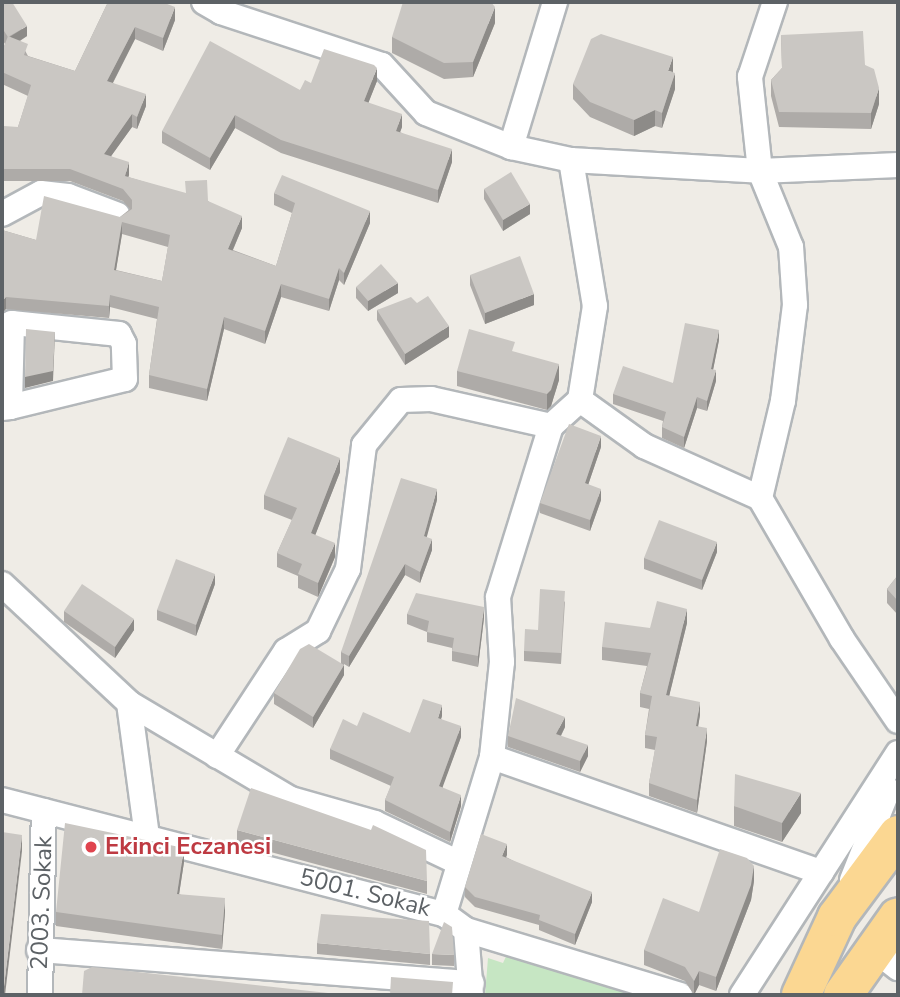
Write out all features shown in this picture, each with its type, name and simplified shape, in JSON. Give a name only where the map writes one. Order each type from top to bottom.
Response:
[{"type":"highway","points":[[802,995],[837,917],[898,835]]},
{"type":"highway","points":[[844,995],[887,959],[898,917]]},
{"type":"street","points":[[204,2],[221,12],[382,65],[426,113],[511,147],[571,160],[760,171],[898,165]]},
{"type":"street","points":[[511,147],[555,2]]},
{"type":"street","points":[[760,498],[783,401],[795,305],[791,247],[760,171],[750,77],[775,2]]},
{"type":"street","points":[[444,914],[457,862],[492,757],[502,662],[498,597],[551,426],[580,400],[595,306],[571,160]]},
{"type":"street","points":[[2,214],[41,193],[68,196],[118,215]]},
{"type":"street","points":[[12,323],[119,334],[124,344],[125,379],[6,407],[12,323]]},
{"type":"street","points":[[217,756],[286,652],[318,631],[348,569],[364,445],[401,400],[431,399],[551,426]]},
{"type":"street","points":[[580,400],[644,446],[760,498],[842,639],[898,721]]},
{"type":"street","points":[[2,584],[129,703],[291,799],[375,823],[457,862]]},
{"type":"street","points":[[129,703],[147,837]]},
{"type":"street","points":[[742,995],[898,753]]},
{"type":"street","points":[[492,757],[821,873]]},
{"type":"street","points":[[837,917],[898,763]]},
{"type":"street","name":"5001. Sokak","points":[[2,800],[444,914],[466,930],[680,995]]},
{"type":"street","name":"2003. Sokak","points":[[40,995],[44,811]]},
{"type":"street","points":[[39,950],[471,989],[466,930]]},
{"type":"green space","points":[[510,948],[637,995],[485,995],[488,958],[503,963]]},
{"type":"building","points":[[2,2],[12,2],[27,26],[8,37],[2,28]]},
{"type":"building","points":[[108,2],[162,2],[175,7],[163,38],[135,27],[107,81],[146,94],[137,117],[132,114],[104,154],[129,162],[125,176],[186,193],[185,181],[207,180],[208,201],[242,216],[228,249],[276,266],[295,203],[274,193],[282,175],[370,211],[344,273],[339,268],[329,299],[281,284],[265,331],[224,317],[207,389],[149,375],[159,307],[110,295],[109,306],[6,297],[2,301],[2,230],[36,240],[44,196],[120,217],[132,209],[132,200],[123,189],[70,169],[2,169],[4,126],[18,127],[31,85],[2,72],[2,52],[8,36],[28,44],[24,55],[75,71]],"holes":[[[122,222],[170,235],[162,281],[114,270]]]},
{"type":"building","points":[[403,2],[491,2],[495,7],[473,62],[444,63],[392,37]]},
{"type":"building","points":[[863,31],[865,65],[874,69],[879,88],[871,113],[779,112],[771,80],[782,68],[781,35]]},
{"type":"building","points":[[601,34],[673,57],[668,71],[675,73],[662,113],[655,110],[634,120],[590,102],[573,84],[591,39]]},
{"type":"building","points":[[210,41],[300,90],[305,80],[311,83],[324,49],[374,65],[377,68],[364,101],[402,114],[396,131],[452,149],[438,190],[281,140],[235,115],[210,158],[162,131]]},
{"type":"building","points":[[511,172],[530,204],[503,220],[484,189]]},
{"type":"building","points":[[520,256],[534,294],[485,313],[470,275]]},
{"type":"building","points":[[381,264],[398,283],[368,301],[356,287]]},
{"type":"building","points":[[428,296],[449,326],[405,354],[377,310],[411,297],[417,303]]},
{"type":"building","points":[[685,323],[719,330],[711,369],[716,370],[707,401],[697,397],[684,437],[662,427],[666,412],[613,394],[623,366],[673,383]]},
{"type":"building","points":[[26,329],[55,332],[53,371],[25,377]]},
{"type":"building","points":[[469,329],[515,342],[512,351],[559,364],[551,390],[547,394],[457,371]]},
{"type":"building","points":[[569,424],[601,436],[585,483],[601,489],[590,520],[540,503]]},
{"type":"building","points":[[288,437],[340,458],[311,533],[335,543],[318,583],[298,574],[302,564],[277,553],[297,508],[264,495]]},
{"type":"building","points":[[401,478],[437,489],[424,536],[432,539],[420,572],[405,564],[349,656],[341,652]]},
{"type":"building","points":[[659,520],[717,542],[702,580],[644,558]]},
{"type":"building","points":[[176,559],[215,574],[196,625],[157,610]]},
{"type":"building","points":[[898,575],[898,601],[887,589]]},
{"type":"building","points":[[82,584],[134,619],[115,647],[64,611]]},
{"type":"building","points":[[540,589],[565,591],[561,653],[524,651],[525,629],[538,630]]},
{"type":"building","points":[[416,593],[484,607],[478,656],[452,651],[454,638],[427,632],[429,621],[407,614]]},
{"type":"building","points":[[657,601],[687,609],[666,695],[700,702],[696,726],[707,728],[697,800],[649,783],[657,737],[645,735],[652,696],[640,693],[651,653],[602,647],[605,622],[650,628]]},
{"type":"building","points":[[309,644],[344,665],[313,717],[274,693],[300,649]]},
{"type":"building","points":[[516,698],[565,717],[556,734],[588,745],[580,761],[508,736]]},
{"type":"building","points":[[423,699],[442,705],[438,718],[461,726],[439,786],[461,795],[450,832],[385,800],[394,777],[330,749],[343,719],[357,726],[363,712],[410,733]]},
{"type":"building","points":[[735,774],[801,793],[782,823],[734,806]]},
{"type":"building","points":[[251,788],[371,830],[373,825],[426,850],[427,881],[237,830]]},
{"type":"building","points":[[65,823],[184,848],[177,894],[225,898],[222,935],[56,912]]},
{"type":"building","points":[[2,832],[22,835],[3,995],[2,995]]},
{"type":"building","points":[[481,834],[507,844],[502,856],[592,892],[575,934],[539,920],[540,915],[475,897],[465,887]]},
{"type":"building","points":[[720,849],[747,858],[754,866],[751,885],[716,977],[699,971],[694,981],[685,967],[644,950],[663,898],[699,912]]},
{"type":"building","points":[[321,914],[429,921],[430,954],[317,943]]},
{"type":"building","points":[[444,922],[452,927],[454,955],[432,954]]},
{"type":"building","points":[[92,967],[337,994],[82,995],[84,971]]},
{"type":"building","points":[[391,977],[453,982],[452,995],[390,995]]},
{"type":"place","name":"Ekinci Eczanesi","points":[[91,847]]}]
